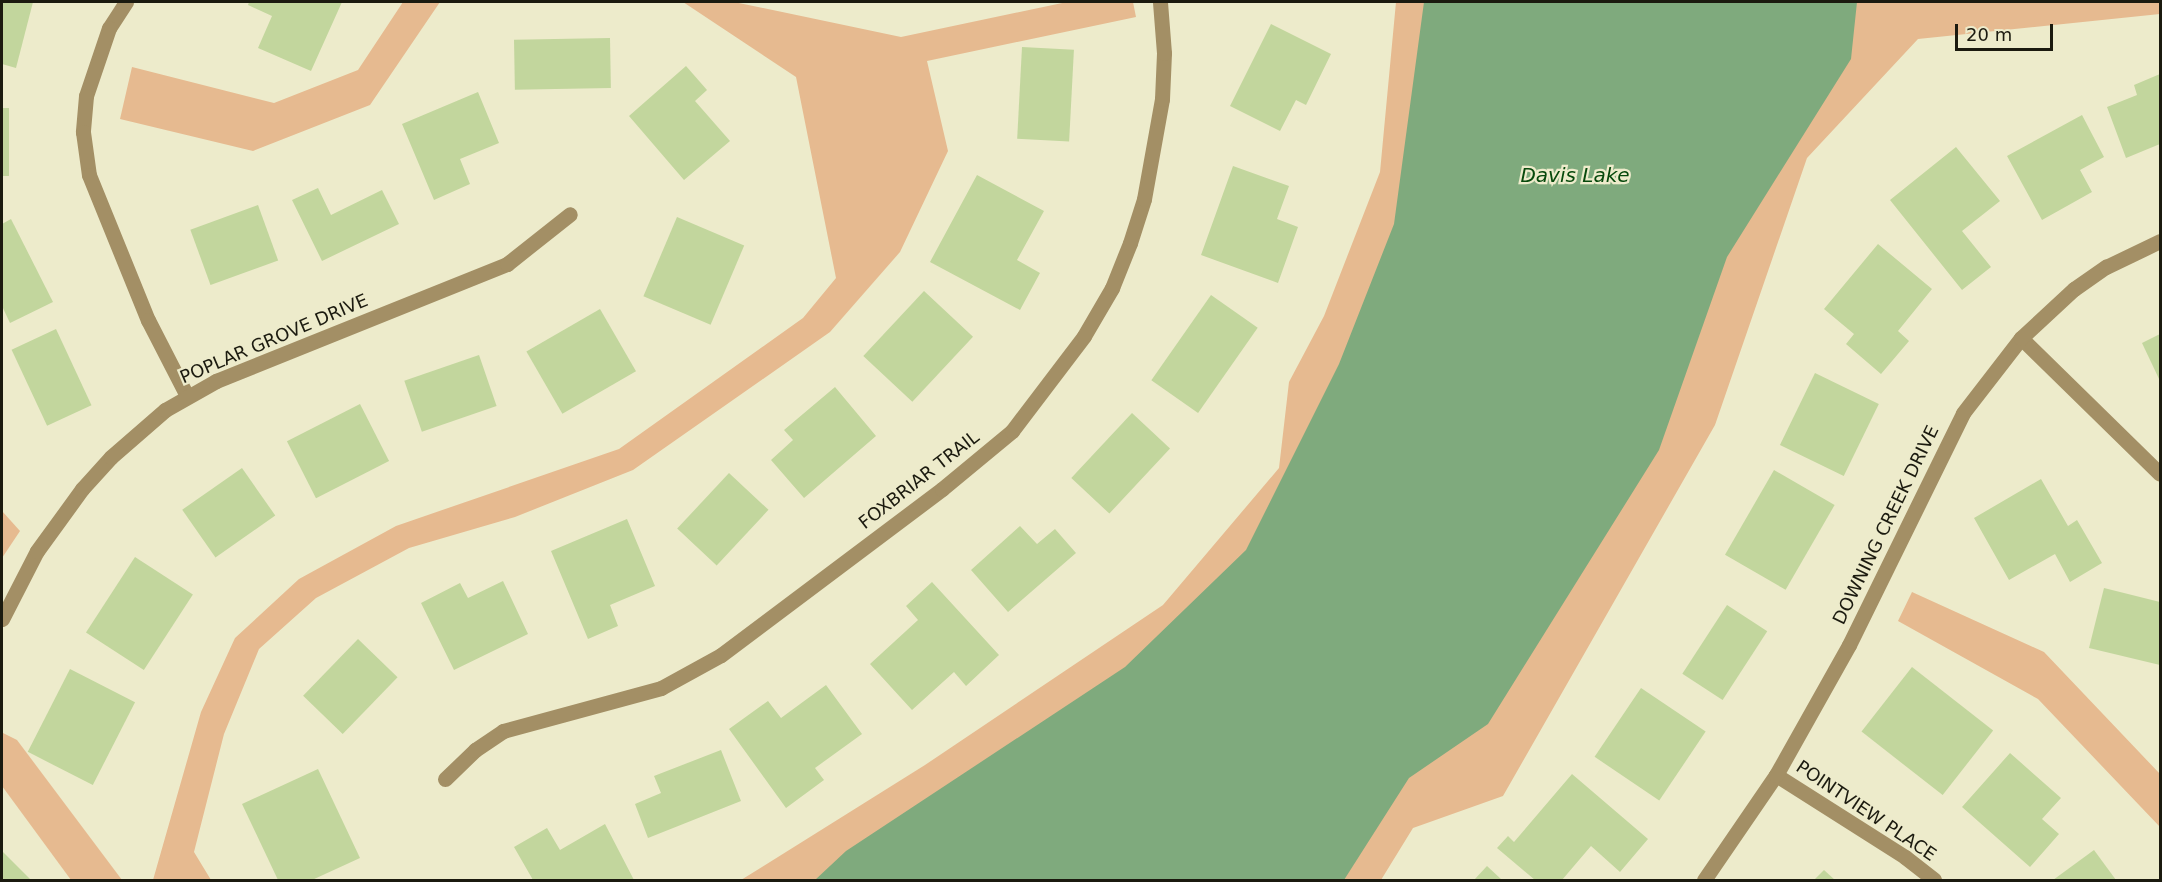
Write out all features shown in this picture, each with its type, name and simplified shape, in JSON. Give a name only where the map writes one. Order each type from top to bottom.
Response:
[{"type":"street","points":[[126,2],[109,28],[86,96],[83,132],[89,175],[148,320],[187,396]]},
{"type":"street","name":"FOXBRIAR TRAIL","points":[[445,779],[475,750],[504,731],[661,688],[721,655],[942,489],[1012,430],[1084,336],[1112,288],[1130,243],[1144,200],[1162,99],[1164,54],[1160,2]]},
{"type":"street","name":"POPLAR GROVE DRIVE","points":[[2,619],[38,551],[82,489],[138,431],[187,396],[507,264],[570,214]]},
{"type":"street","name":"DOWNING CREEK DRIVE","points":[[1704,880],[1776,775],[1849,645],[1962,413],[2021,338],[2074,289],[2106,267],[2160,242]]},
{"type":"street","points":[[2021,338],[2160,474]]},
{"type":"street","name":"POINTVIEW PLACE","points":[[1776,775],[1905,856],[1935,880]]},
{"type":"shaded area","points":[[403,2],[440,2],[370,105],[253,151],[120,119],[132,67],[274,103],[358,70]]},
{"type":"shaded area","points":[[683,2],[734,2],[901,37],[1067,2],[1133,2],[1136,17],[927,61],[948,151],[900,252],[830,332],[633,470],[515,517],[409,548],[316,598],[259,649],[224,734],[194,852],[211,880],[153,880],[201,712],[235,638],[299,579],[396,526],[619,449],[803,318],[836,278],[796,77]]},
{"type":"shaded area","name":"Davis Lake","points":[[1396,2],[2160,2],[2160,14],[1918,39],[1807,158],[1715,425],[1503,796],[1413,828],[1381,880],[741,880],[925,765],[1163,605],[1279,468],[1289,382],[1324,316],[1380,172]]},
{"type":"shaded area","points":[[2,511],[20,531],[2,558]]},
{"type":"shaded area","points":[[1912,592],[2044,652],[2160,774],[2160,827],[2038,699],[1898,621]]},
{"type":"shaded area","points":[[3,733],[17,740],[122,880],[71,880],[2,786]]},
{"type":"water","name":"Davis Lake","points":[[1424,2],[1857,2],[1851,59],[1727,257],[1659,450],[1488,724],[1409,778],[1344,880],[815,880],[846,851],[1125,667],[1246,550],[1339,364],[1394,224]]},
{"type":"building","points":[[2,2],[33,2],[16,68],[2,64]]},
{"type":"building","points":[[249,2],[342,2],[311,71],[258,48],[272,16],[248,5]]},
{"type":"building","points":[[1271,24],[1331,54],[1306,105],[1296,100],[1280,131],[1230,106]]},
{"type":"building","points":[[610,38],[611,88],[515,90],[514,40]]},
{"type":"building","points":[[1022,47],[1074,50],[1069,142],[1017,139]]},
{"type":"building","points":[[686,66],[707,90],[695,101],[730,141],[684,180],[629,116]]},
{"type":"building","points":[[2160,74],[2160,144],[2126,158],[2107,107],[2137,95],[2134,85]]},
{"type":"building","points":[[478,92],[499,143],[460,159],[470,184],[434,200],[402,124]]},
{"type":"building","points":[[2,108],[9,108],[9,176],[2,176]]},
{"type":"building","points":[[2082,115],[2104,157],[2080,170],[2092,192],[2042,220],[2007,156]]},
{"type":"building","points":[[1956,147],[2000,201],[1962,231],[1991,267],[1962,290],[1890,200]]},
{"type":"building","points":[[1233,166],[1289,186],[1277,219],[1298,227],[1278,283],[1201,255]]},
{"type":"building","points":[[977,175],[1044,211],[1017,260],[1040,273],[1020,310],[930,262]]},
{"type":"building","points":[[318,188],[331,215],[382,190],[399,224],[322,261],[292,200]]},
{"type":"building","points":[[258,205],[278,260],[211,285],[190,230]]},
{"type":"building","points":[[677,217],[744,246],[711,325],[643,296]]},
{"type":"building","points":[[11,219],[53,302],[10,323],[2,306],[2,224]]},
{"type":"building","points":[[1878,244],[1932,289],[1898,331],[1909,341],[1881,374],[1846,344],[1854,334],[1824,309]]},
{"type":"building","points":[[924,291],[973,337],[912,402],[863,356]]},
{"type":"building","points":[[1211,295],[1258,328],[1198,413],[1151,380]]},
{"type":"building","points":[[600,309],[636,371],[562,414],[526,352]]},
{"type":"building","points":[[56,329],[91,405],[47,426],[12,350]]},
{"type":"building","points":[[2160,334],[2160,381],[2142,343]]},
{"type":"building","points":[[479,355],[497,406],[422,432],[404,381]]},
{"type":"building","points":[[1815,373],[1879,404],[1844,476],[1780,445]]},
{"type":"building","points":[[835,387],[876,436],[804,498],[771,460],[793,440],[784,430]]},
{"type":"building","points":[[360,404],[389,461],[316,498],[287,441]]},
{"type":"building","points":[[1132,413],[1170,448],[1109,514],[1071,478]]},
{"type":"building","points":[[242,468],[275,516],[215,557],[182,510]]},
{"type":"building","points":[[1774,470],[1835,505],[1786,590],[1725,555]]},
{"type":"building","points":[[729,473],[768,510],[717,565],[677,529]]},
{"type":"building","points":[[2041,479],[2068,526],[2077,520],[2102,563],[2070,582],[2055,554],[2009,580],[1974,518]]},
{"type":"building","points":[[627,519],[655,586],[610,605],[618,626],[588,639],[551,551]]},
{"type":"building","points":[[1020,526],[1037,544],[1055,529],[1076,553],[1008,612],[971,570]]},
{"type":"building","points":[[135,557],[193,595],[144,670],[86,632]]},
{"type":"building","points":[[503,581],[528,634],[454,670],[421,603],[460,583],[468,598]]},
{"type":"building","points":[[932,582],[999,655],[966,686],[954,672],[912,710],[870,664],[918,620],[906,606]]},
{"type":"building","points":[[2104,588],[2160,602],[2160,665],[2089,648]]},
{"type":"building","points":[[1727,605],[1767,631],[1723,700],[1682,674]]},
{"type":"building","points":[[358,639],[398,677],[343,734],[303,696]]},
{"type":"building","points":[[1912,667],[1993,730],[1943,795],[1862,732]]},
{"type":"building","points":[[70,669],[135,702],[93,785],[28,752]]},
{"type":"building","points":[[826,685],[862,734],[815,768],[824,780],[786,808],[729,729],[768,701],[781,718]]},
{"type":"building","points":[[1641,688],[1706,732],[1659,800],[1595,757]]},
{"type":"building","points":[[721,750],[741,801],[648,838],[635,804],[661,793],[654,776]]},
{"type":"building","points":[[2010,753],[2061,798],[2042,819],[2059,834],[2030,867],[1962,807]]},
{"type":"building","points":[[318,769],[360,858],[312,880],[278,880],[242,804]]},
{"type":"building","points":[[1572,774],[1648,839],[1620,872],[1591,846],[1562,880],[1535,880],[1497,848],[1508,836],[1514,842]]},
{"type":"building","points":[[605,824],[634,880],[533,880],[514,847],[547,828],[560,850]]},
{"type":"building","points":[[2094,850],[2116,880],[2053,880]]},
{"type":"building","points":[[2,851],[31,880],[2,880]]},
{"type":"building","points":[[1487,866],[1502,880],[1474,880]]},
{"type":"building","points":[[1824,870],[1835,880],[1814,880]]}]
